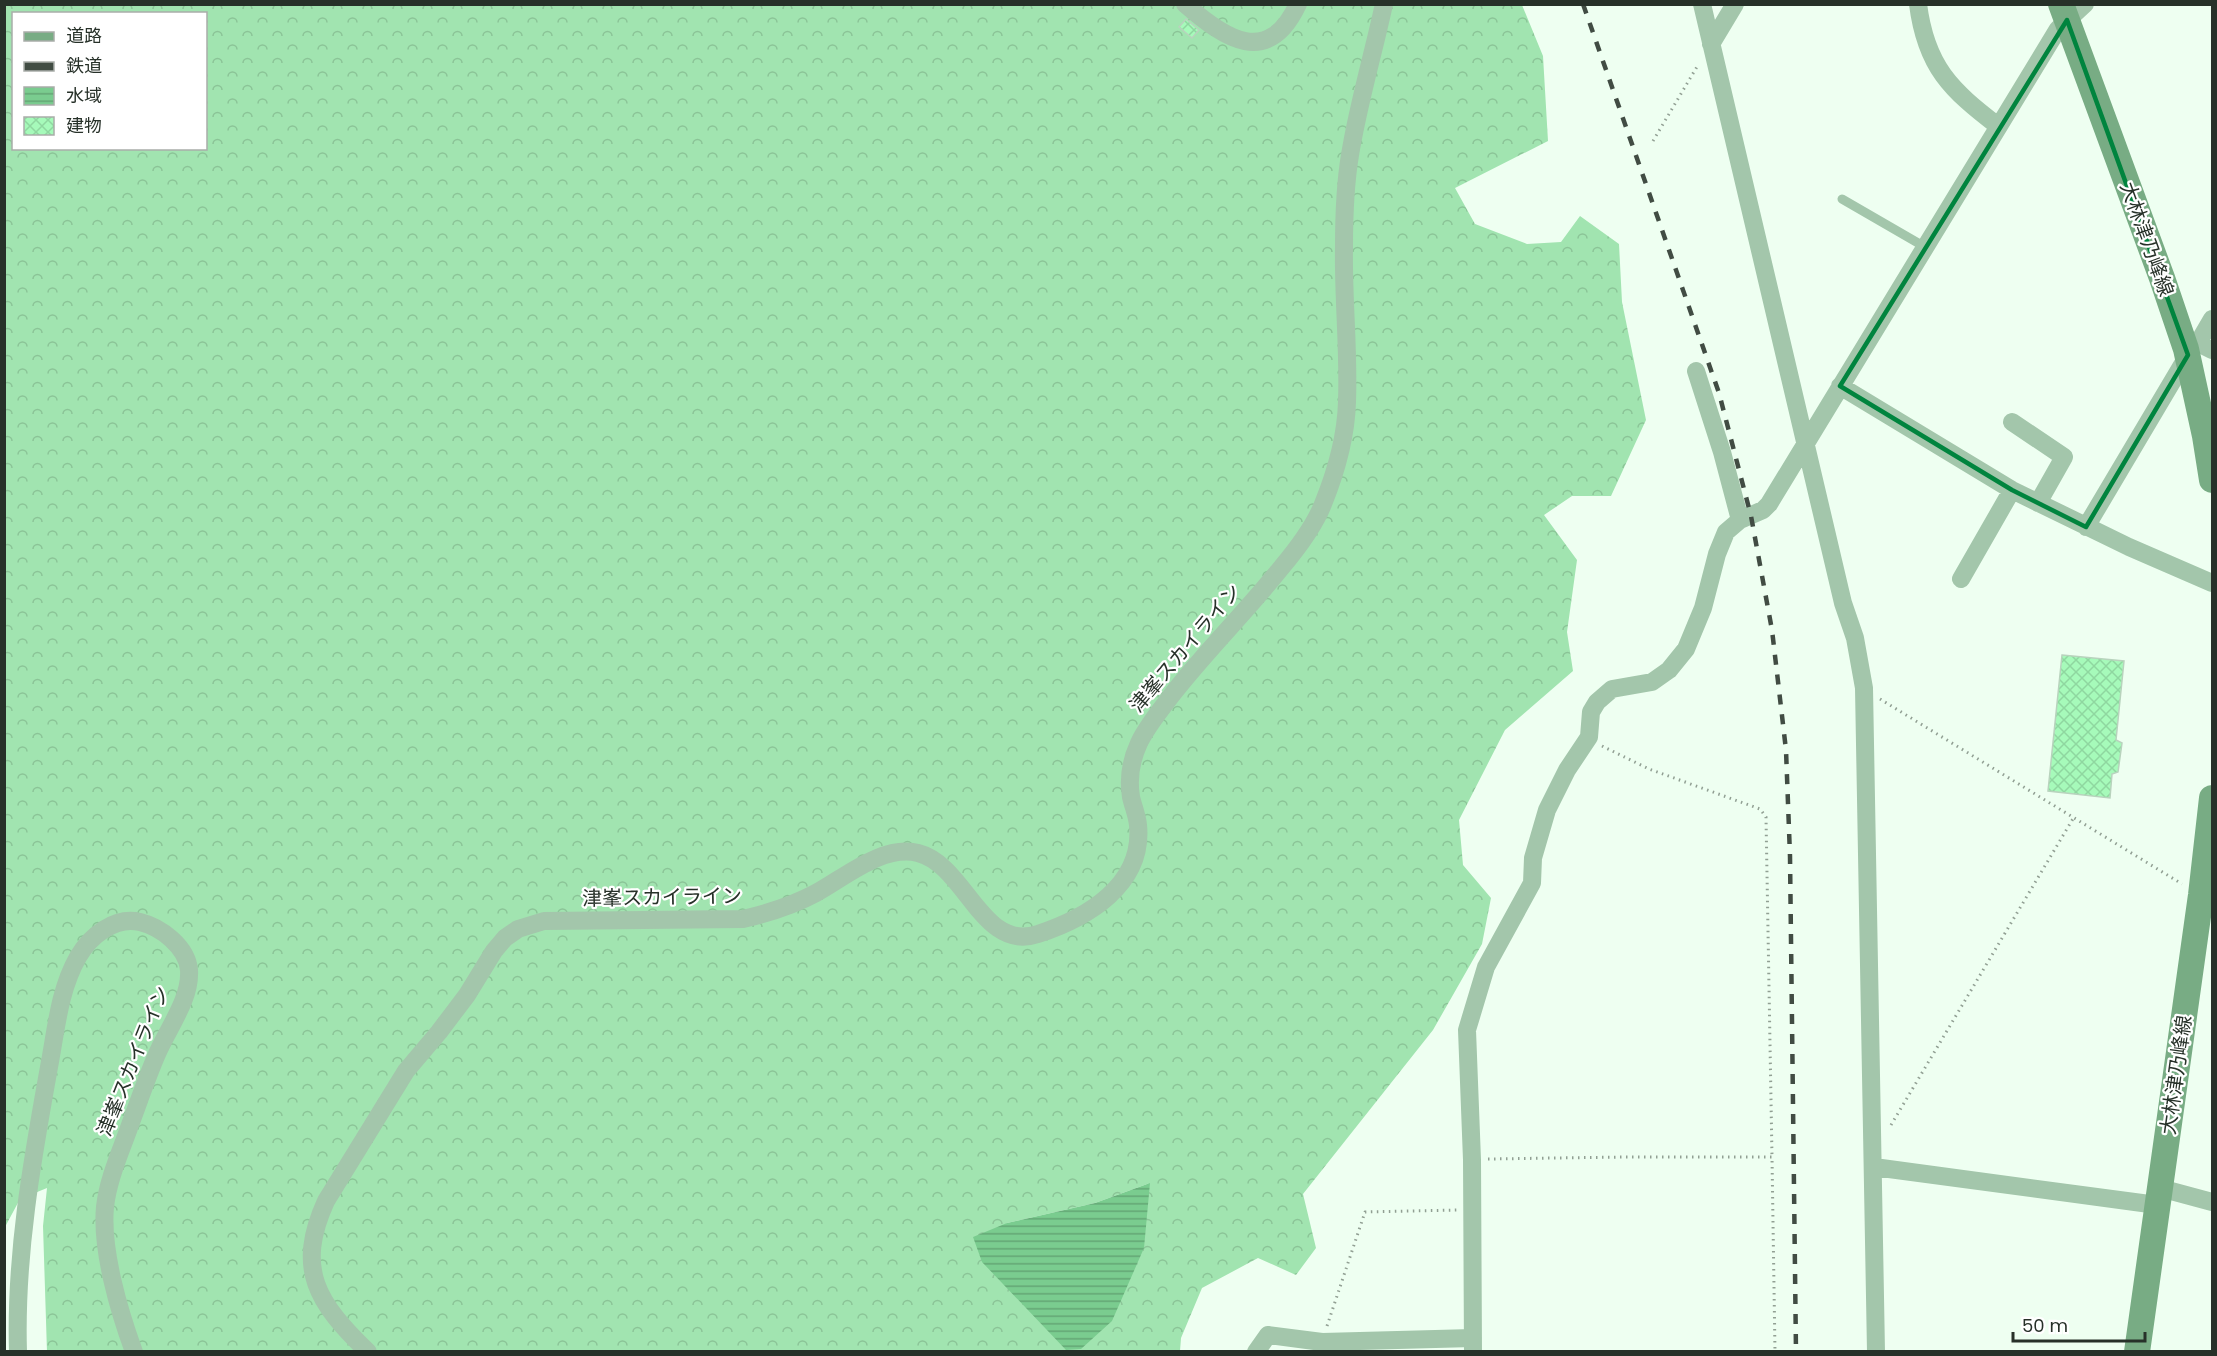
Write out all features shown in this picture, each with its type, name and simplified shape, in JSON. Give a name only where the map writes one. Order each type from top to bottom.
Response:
[{"type":"main road","name":"大林津乃峰線","points":[[2071,10],[2162,278],[2196,349],[2212,480]]},
{"type":"main road","name":"大林津乃峰線","points":[[2137,1352],[2207,892],[2212,798]]},
{"type":"street","points":[[1185,4],[1222,33],[1232,38],[1251,42],[1261,42],[1278,33],[1291,19],[1298,4]]},
{"type":"street","name":"津峯スカイライン","points":[[368,1352],[350,1334],[322,1297],[314,1280],[310,1260],[311,1241],[316,1222],[326,1201],[406,1071],[467,995],[494,951],[505,938],[518,929],[544,921],[743,920],[775,912],[814,894],[865,863],[900,851],[919,853],[939,864],[960,885],[992,924],[1013,937],[1020,938],[1038,934],[1079,918],[1100,905],[1116,891],[1127,875],[1135,856],[1138,840],[1138,822],[1129,781],[1132,761],[1140,741],[1151,722],[1181,683],[1300,545],[1322,506],[1341,448],[1347,404],[1344,247],[1350,157],[1384,4]]},
{"type":"street","points":[[1702,4],[1843,603],[1855,638],[1864,688],[1876,1352]]},
{"type":"street","points":[[1711,44],[1735,4]]},
{"type":"street","points":[[1918,4],[1921,22],[1939,70],[1962,98],[1998,126]]},
{"type":"street","points":[[1256,1352],[1268,1335],[1322,1342],[1473,1345],[1473,1210],[1467,1030],[1486,968],[1532,883],[1533,858],[1547,810],[1567,770],[1588,736],[1591,712],[1597,702],[1612,690],[1652,682],[1670,670],[1686,649],[1703,608],[1717,554],[1726,532],[1740,520],[1763,510],[1769,504],[2071,10]]},
{"type":"street","points":[[2086,527],[2196,349],[2212,319]]},
{"type":"street","points":[[1696,371],[1722,452],[1740,520]]},
{"type":"street","points":[[1840,386],[2012,490],[2086,527],[2212,583]]},
{"type":"street","points":[[2012,422],[2064,457],[2038,503]]},
{"type":"street","points":[[1961,579],[2012,490]]},
{"type":"street","name":"津峯スカイライン","points":[[18,1352],[17,1316],[22,1239],[37,1137],[63,991],[77,958],[93,939],[112,925],[134,921],[151,926],[170,938],[183,952],[189,968],[186,988],[156,1054],[115,1167],[105,1207],[106,1246],[120,1307],[134,1352]]},
{"type":"street","points":[[1874,1161],[2212,1202]]},
{"type":"lane","points":[[1842,199],[1925,247]]},
{"type":"path","points":[[1653,141],[1711,44]]},
{"type":"path","points":[[1864,688],[2074,817],[2207,892]]},
{"type":"path","points":[[1588,736],[1607,749],[1649,769],[1761,809],[1766,817],[1775,1352]]},
{"type":"path","points":[[1874,1161],[2074,817]]},
{"type":"path","points":[[1472,1160],[1772,1157]]},
{"type":"path","points":[[1322,1342],[1365,1212],[1473,1210]]},
{"type":"highlighted area","points":[[2067,20],[2188,355],[2086,527],[2012,490],[1840,386]]},
{"type":"green space","points":[[5,5],[1522,5],[1543,56],[1548,141],[1455,188],[1475,224],[1527,244],[1561,242],[1580,216],[1619,244],[1622,302],[1646,420],[1611,496],[1572,496],[1544,515],[1577,560],[1567,632],[1573,671],[1505,730],[1459,820],[1463,865],[1491,898],[1482,944],[1433,1030],[1303,1194],[1316,1248],[1296,1275],[1258,1258],[1202,1288],[1181,1338],[1180,1351],[47,1352],[43,1226],[47,1188],[20,1199],[5,1227]],"holes":[[[1150,1183],[983,1262],[1007,1223],[1095,1203]]]},
{"type":"water","points":[[1150,1183],[1144,1248],[1112,1321],[1081,1349],[1066,1350],[982,1262],[973,1237],[1007,1223],[1095,1203]]},
{"type":"building","points":[[1186,19],[1199,30],[1192,38],[1179,27]]},
{"type":"building","points":[[2062,655],[2124,661],[2116,740],[2122,743],[2118,772],[2112,774],[2110,798],[2048,791]]},
{"type":"railway","points":[[1583,4],[1719,393],[1751,516],[1772,630],[1786,750],[1790,856],[1796,1352]]}]
